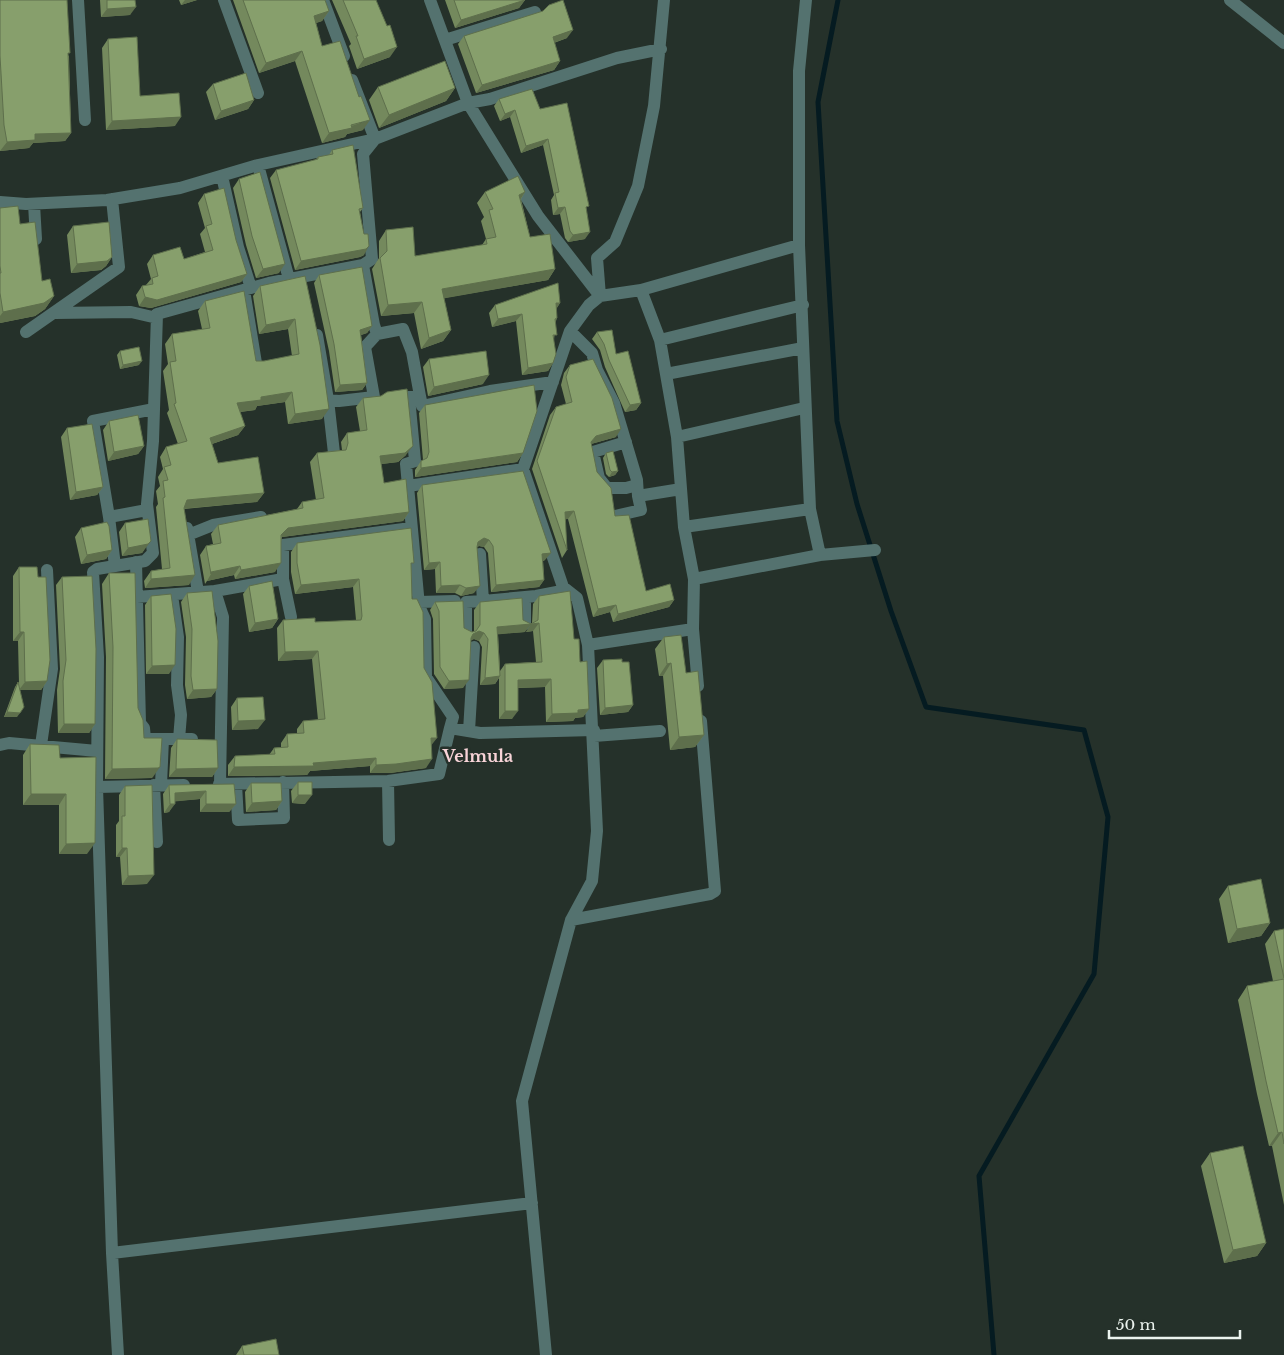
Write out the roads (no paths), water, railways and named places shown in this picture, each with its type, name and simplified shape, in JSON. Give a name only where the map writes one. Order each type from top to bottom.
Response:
[{"type":"street","points":[[78,0],[85,120]]},
{"type":"street","points":[[224,0],[258,94]]},
{"type":"street","points":[[323,0],[375,139]]},
{"type":"street","points":[[430,0],[468,104],[538,216],[600,296]]},
{"type":"street","points":[[600,296],[597,258],[615,242],[638,186],[654,106],[661,50],[664,0]]},
{"type":"street","points":[[806,0],[799,71],[799,245],[804,408],[810,509],[820,555]]},
{"type":"street","points":[[1230,0],[1284,43]]},
{"type":"street","points":[[445,40],[535,12]]},
{"type":"street","points":[[0,202],[34,204],[112,199],[180,188],[258,166],[375,139],[468,104],[490,99],[617,58],[661,50]]},
{"type":"street","points":[[118,1355],[112,1253],[97,787],[98,657],[92,572],[97,569],[150,559],[153,553],[147,510],[154,409],[157,314],[288,279],[363,265],[372,259],[363,154],[375,139]]},
{"type":"street","points":[[258,166],[288,279]]},
{"type":"street","points":[[222,176],[248,289],[256,363]]},
{"type":"street","points":[[26,332],[119,266],[112,199]]},
{"type":"street","points":[[34,204],[36,248]]},
{"type":"street","points":[[546,1355],[522,1101],[571,920],[592,881],[598,831],[588,644],[577,598],[563,586],[523,468],[570,331],[589,306],[600,296],[641,290],[799,245]]},
{"type":"street","points":[[363,265],[376,334]]},
{"type":"street","points":[[304,276],[307,291]]},
{"type":"street","points":[[571,920],[710,894],[715,891],[693,629],[694,580],[684,527],[677,436],[660,340],[641,290]]},
{"type":"street","points":[[660,340],[802,305]]},
{"type":"street","points":[[55,313],[131,312],[157,318]]},
{"type":"street","points":[[315,325],[328,400],[334,453]]},
{"type":"street","points":[[328,400],[339,401],[374,397],[365,347],[376,334],[403,329],[412,352],[422,406],[490,391],[553,382]]},
{"type":"street","points":[[570,331],[592,353],[597,370],[614,403],[638,490],[641,510],[614,516]]},
{"type":"street","points":[[666,374],[803,348]]},
{"type":"street","points":[[97,787],[388,781],[439,774],[452,717],[426,677],[425,619],[419,602],[406,464],[415,461],[409,397],[420,396]]},
{"type":"street","points":[[677,436],[804,408]]},
{"type":"street","points":[[115,566],[94,421],[154,409]]},
{"type":"street","points":[[626,442],[593,452],[599,478],[607,488],[638,490],[681,489]]},
{"type":"street","points":[[408,486],[523,468]]},
{"type":"street","points":[[684,527],[810,509]]},
{"type":"street","points":[[109,517],[147,510]]},
{"type":"street","points":[[185,516],[198,592]]},
{"type":"street","points":[[188,535],[213,525],[261,517]]},
{"type":"street","points":[[291,617],[283,579],[284,545],[411,528]]},
{"type":"street","points":[[694,580],[820,555],[875,550]]},
{"type":"street","points":[[480,554],[483,600]]},
{"type":"street","points":[[136,562],[139,718],[144,728],[145,738],[221,740]]},
{"type":"street","points":[[41,745],[52,669],[47,570]]},
{"type":"street","points":[[137,597],[215,591],[283,579]]},
{"type":"street","points":[[466,632],[466,602],[525,597],[567,590]]},
{"type":"street","points":[[210,785],[221,740],[223,617],[215,591]]},
{"type":"street","points":[[172,594],[178,637],[177,685],[181,715],[179,739]]},
{"type":"street","points":[[525,597],[526,624]]},
{"type":"street","points":[[419,602],[455,601]]},
{"type":"street","points":[[588,644],[693,629]]},
{"type":"street","points":[[469,731],[474,647]]},
{"type":"street","points":[[450,728],[480,733],[660,731]]},
{"type":"street","points":[[157,842],[157,785],[163,739]]},
{"type":"street","points":[[0,745],[8,743],[41,745],[97,751]]},
{"type":"street","points":[[388,781],[389,840]]},
{"type":"street","points":[[236,784],[238,820],[284,818],[283,782]]},
{"type":"street","points":[[112,1253],[532,1203]]},
{"type":"waterway","points":[[838,0],[818,102],[837,421],[857,504],[891,611],[926,707],[1084,730],[1108,817],[1094,974],[979,1176],[994,1355]]},
{"type":"district","name":"Velmula","points":[[478,756]]}]
